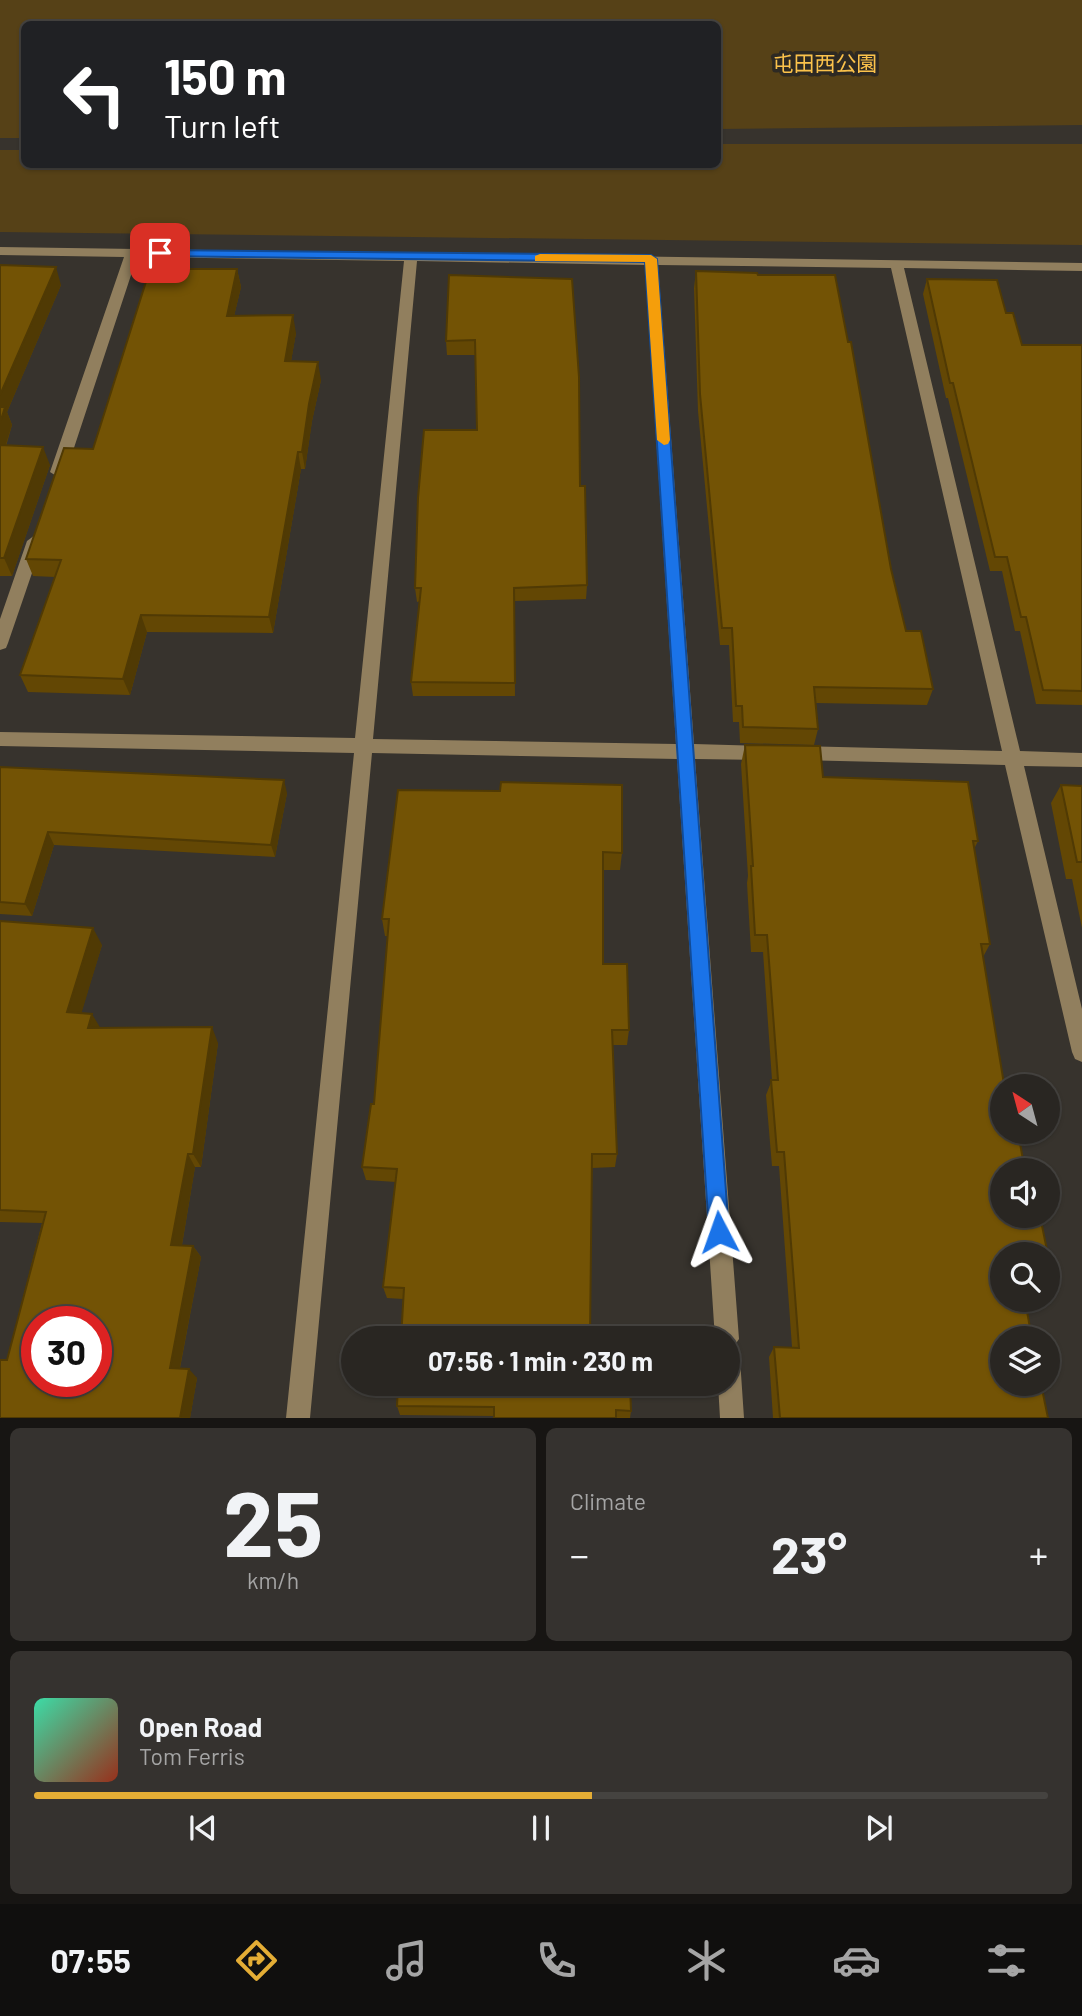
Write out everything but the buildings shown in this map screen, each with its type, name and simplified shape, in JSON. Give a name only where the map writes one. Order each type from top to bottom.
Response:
[{"type":"street","points":[[0,251],[1082,267]]},
{"type":"street","points":[[53,487],[132,253]]},
{"type":"street","points":[[298,1418],[411,257]]},
{"type":"street","points":[[651,259],[726,1326]]},
{"type":"street","points":[[895,263],[1082,1052]]},
{"type":"street","points":[[0,643],[40,526]]},
{"type":"street","points":[[0,739],[1082,760]]},
{"type":"street","points":[[731,1396],[732,1418]]},
{"type":"green space","name":"屯田西公園","points":[[0,0],[1082,0],[1082,125],[721,129],[721,21],[21,21],[21,138],[0,138]]},
{"type":"green space","points":[[721,144],[1082,144],[1082,245],[0,232],[0,150],[21,150],[21,168],[721,168]]},
{"type":"slow traffic","points":[[540,258],[651,259],[664,440]]},
{"type":"route","points":[[160,253],[651,259],[719,1232]]}]
